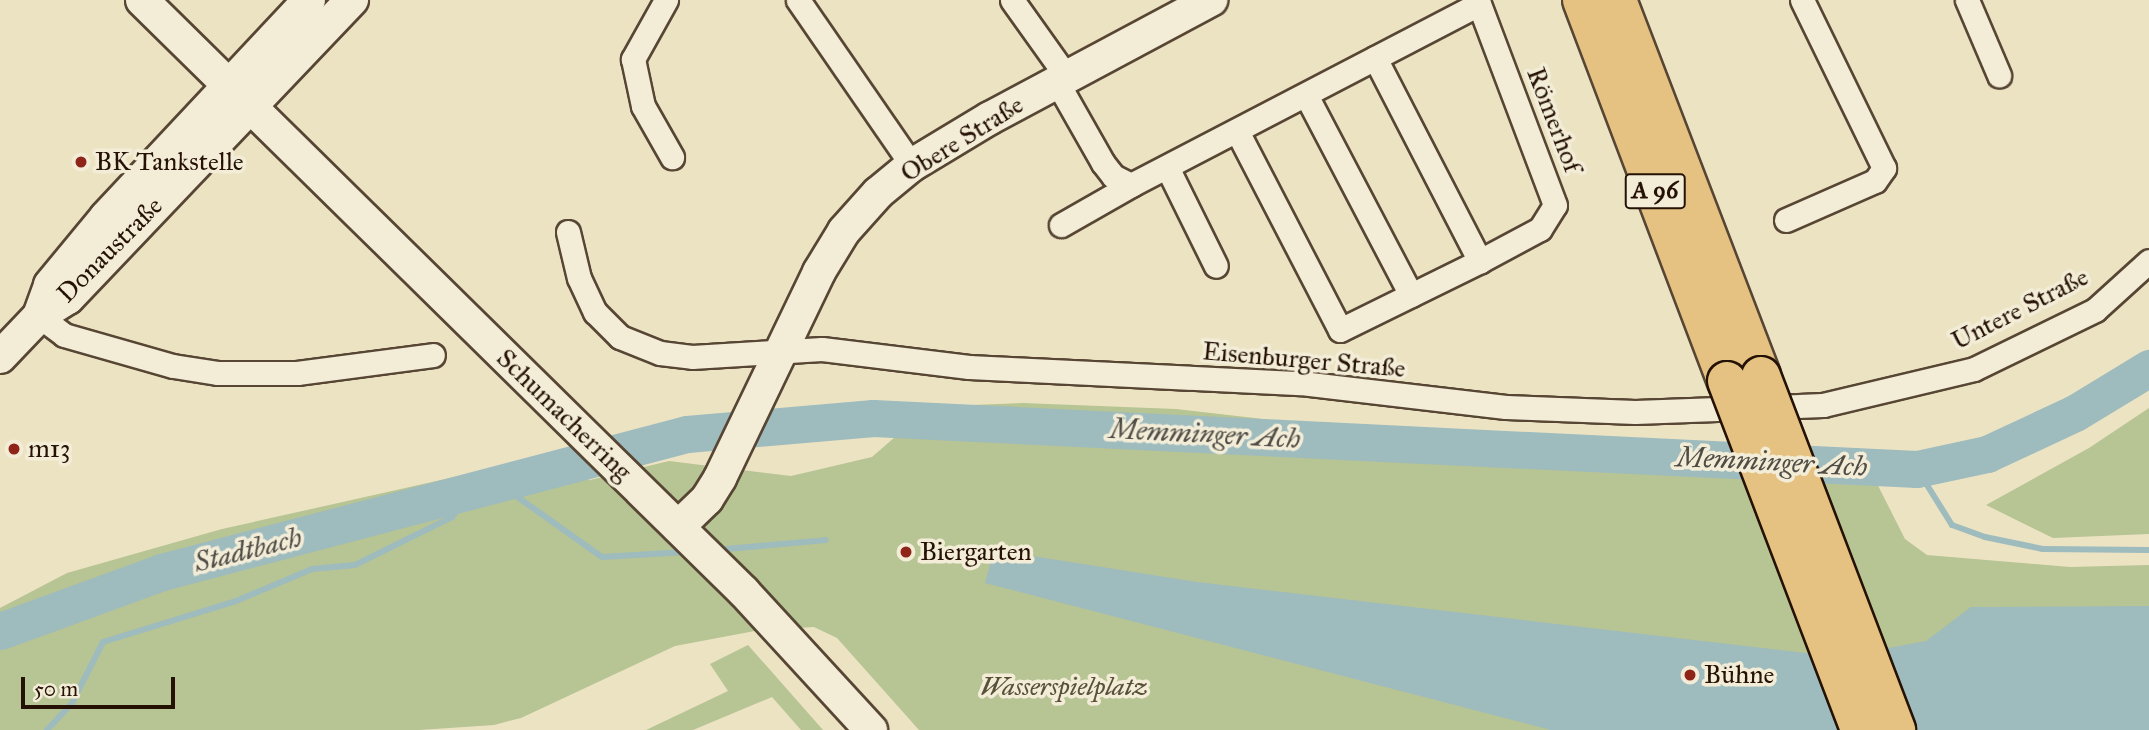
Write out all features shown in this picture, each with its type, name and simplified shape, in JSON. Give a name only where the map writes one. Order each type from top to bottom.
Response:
[{"type":"highway","name":"A 96","points":[[1582,0],[1896,730]]},
{"type":"highway","name":"A 96","points":[[1617,0],[1860,730]]},
{"type":"street","name":"Schumacherring","points":[[142,0],[230,82],[744,592],[871,730]]},
{"type":"street","name":"Donaustraße","points":[[39,316],[50,285],[230,82],[309,0]]},
{"type":"street","name":"Donaustraße","points":[[0,357],[39,316],[68,298],[352,0]]},
{"type":"street","points":[[666,0],[633,59],[643,106],[672,157]]},
{"type":"street","points":[[798,0],[912,165]]},
{"type":"street","points":[[1012,0],[1062,79],[1103,163],[1113,176],[1131,185]]},
{"type":"street","name":"Obere Straße","points":[[686,535],[739,439],[844,231],[878,193],[912,165],[1062,79],[1211,0]]},
{"type":"street","points":[[1786,220],[1875,181],[1884,168],[1802,0]]},
{"type":"street","points":[[1967,0],[1998,75]]},
{"type":"street","name":"Römerhof","points":[[1061,225],[1131,185],[1478,2],[1555,205],[1540,229],[1340,330],[1237,131]]},
{"type":"street","points":[[1376,58],[1480,261]]},
{"type":"street","points":[[1306,95],[1412,295]]},
{"type":"street","points":[[1167,166],[1216,266]]},
{"type":"street","points":[[568,232],[579,278],[595,312],[620,337],[640,349],[692,358],[782,350]]},
{"type":"street","name":"Untere Straße","points":[[1823,405],[1974,369],[2095,310],[2149,261]]},
{"type":"street","points":[[39,316],[64,335],[173,366],[218,373],[297,373],[433,355]]},
{"type":"street","name":"Eisenburger Straße","points":[[782,350],[822,349],[969,367],[1301,383],[1532,408],[1634,412],[1823,405]]},
{"type":"green space","name":"Wasserspielplatz","points":[[1023,403],[1176,409],[1613,459],[1710,450],[1859,448],[1905,539],[1927,555],[2070,567],[2149,565],[2149,730],[919,730],[837,638],[814,627],[760,630],[675,646],[521,718],[494,725],[419,730],[0,730],[0,608],[67,573],[222,529],[499,467],[543,463],[590,480],[669,461],[791,476],[872,457],[903,430],[945,406]]},
{"type":"green space","points":[[2149,408],[2149,534],[2053,538],[1986,505],[2089,448]]},
{"type":"green space","points":[[748,645],[823,730],[801,730],[772,697],[693,730],[646,730],[728,691],[710,664]]},
{"type":"water","points":[[994,550],[1197,582],[1840,657],[1926,641],[1971,607],[2149,606],[2149,730],[1551,730],[985,583]]},
{"type":"waterway","name":"Memminger Ach","points":[[0,631],[162,572],[687,434],[873,418],[1917,469],[1987,454],[2075,413],[2149,368]]},
{"type":"waterway","name":"Memminger Ach","points":[[1917,469],[1952,525],[1985,537],[2043,549],[2149,550]]},
{"type":"waterway","points":[[502,486],[602,557],[687,552]]},
{"type":"waterway","points":[[47,730],[72,703],[103,642],[236,601],[312,569],[355,565],[452,517],[468,495]]},
{"type":"waterway","points":[[715,550],[826,540]]},
{"type":"place","name":"BK Tankstelle","points":[[81,162]]},
{"type":"place","name":"m13","points":[[14,449]]},
{"type":"place","name":"Biergarten","points":[[906,552]]},
{"type":"place","name":"Bühne","points":[[1690,675]]},
{"type":"water label","name":"Stadtbach","points":[[248,550]]}]
